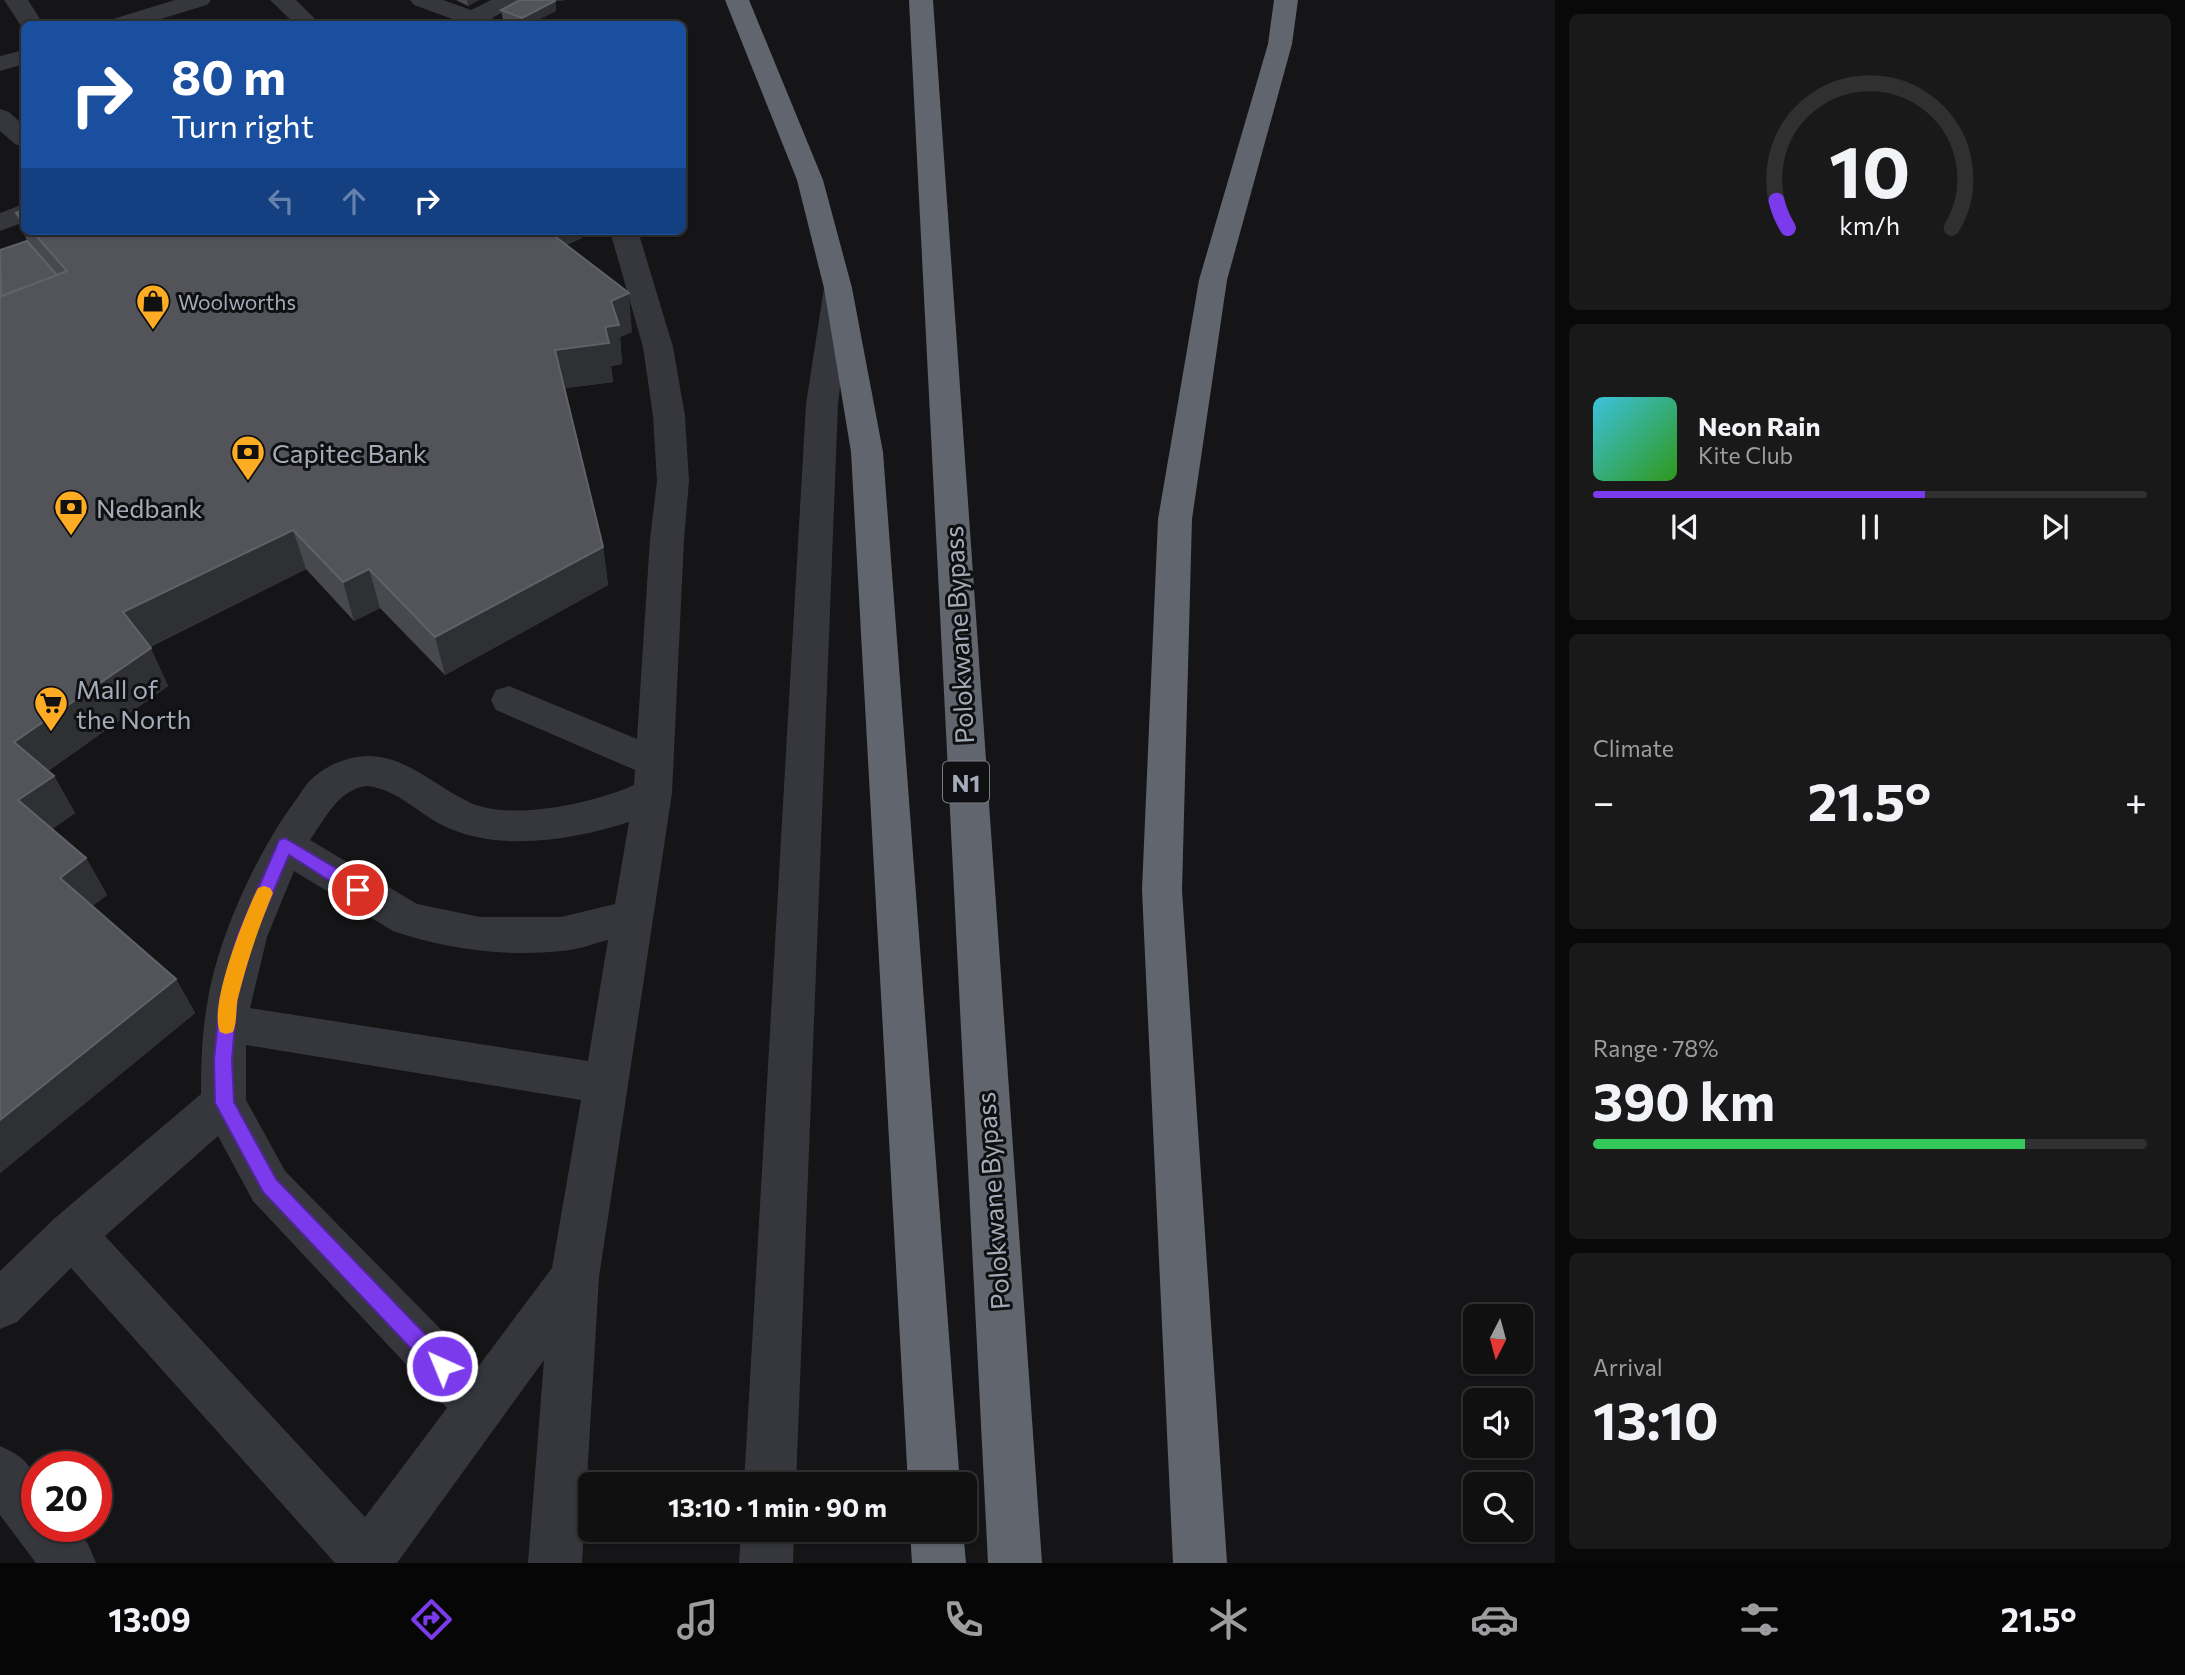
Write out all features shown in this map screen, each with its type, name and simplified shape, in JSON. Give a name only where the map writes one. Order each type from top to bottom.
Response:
[{"type":"highway","points":[[737,0],[810,180],[838,288],[867,452],[933,1472]]},
{"type":"highway","name":"Polokwane Bypass","points":[[921,0],[1015,1563]]},
{"type":"highway","points":[[1200,1563],[1162,890],[1175,519],[1213,280],[1280,44],[1286,0]]},
{"type":"highway","points":[[938,1542],[939,1563]]},
{"type":"lane","points":[[16,0],[29,21]]},
{"type":"lane","points":[[114,0],[125,21]]},
{"type":"lane","points":[[282,0],[305,21]]},
{"type":"lane","points":[[422,0],[476,21]]},
{"type":"lane","points":[[480,21],[508,0]]},
{"type":"lane","points":[[132,21],[188,3],[200,21]]},
{"type":"lane","points":[[0,64],[21,58]]},
{"type":"lane","points":[[0,117],[21,136]]},
{"type":"lane","points":[[0,223],[21,213]]},
{"type":"lane","points":[[555,1563],[575,1278],[654,778],[667,539],[673,481],[669,416],[658,347],[625,235]]},
{"type":"lane","points":[[771,1472],[822,404],[838,288]]},
{"type":"lane","points":[[509,700],[654,778]]},
{"type":"lane","points":[[480,1406],[269,1185],[224,1103],[223,1060],[229,998],[246,937],[285,845],[327,787],[348,774],[366,771],[389,773],[458,815],[489,824],[522,825],[581,819],[617,810],[654,778]]},
{"type":"lane","points":[[285,845],[408,919],[480,934],[561,934],[633,917]]},
{"type":"lane","points":[[227,1023],[607,1084]]},
{"type":"lane","points":[[0,1305],[72,1234],[224,1103]]},
{"type":"lane","points":[[72,1234],[366,1561],[575,1278]]},
{"type":"lane","points":[[0,1472],[21,1500]]},
{"type":"lane","points":[[53,1542],[69,1563]]},
{"type":"lane","points":[[766,1563],[767,1542]]},
{"type":"building","points":[[520,0],[555,1],[522,18],[501,10]]},
{"type":"building","name":"Mall of the North","points":[[36,235],[553,235],[629,293],[611,301],[619,325],[605,327],[609,343],[555,350],[603,547],[435,637],[369,569],[343,582],[293,530],[123,612],[151,648],[14,742],[54,776],[18,800],[86,858],[60,878],[176,979],[0,1120],[0,297],[67,271]]},
{"type":"building","points":[[27,241],[57,275],[1,296],[0,250]]},
{"type":"slow traffic","points":[[226,1026],[234,978],[246,937],[264,893]]},
{"type":"place","name":"Woolworths","points":[[153,331]]},
{"type":"place","name":"Capitec Bank","points":[[248,482]]},
{"type":"place","name":"Nedbank","points":[[71,537]]},
{"type":"place","name":"Mall of the North","points":[[51,733]]},
{"type":"route","points":[[358,890],[285,845],[246,937],[229,998],[223,1060],[224,1103],[269,1185],[442,1366]]}]
